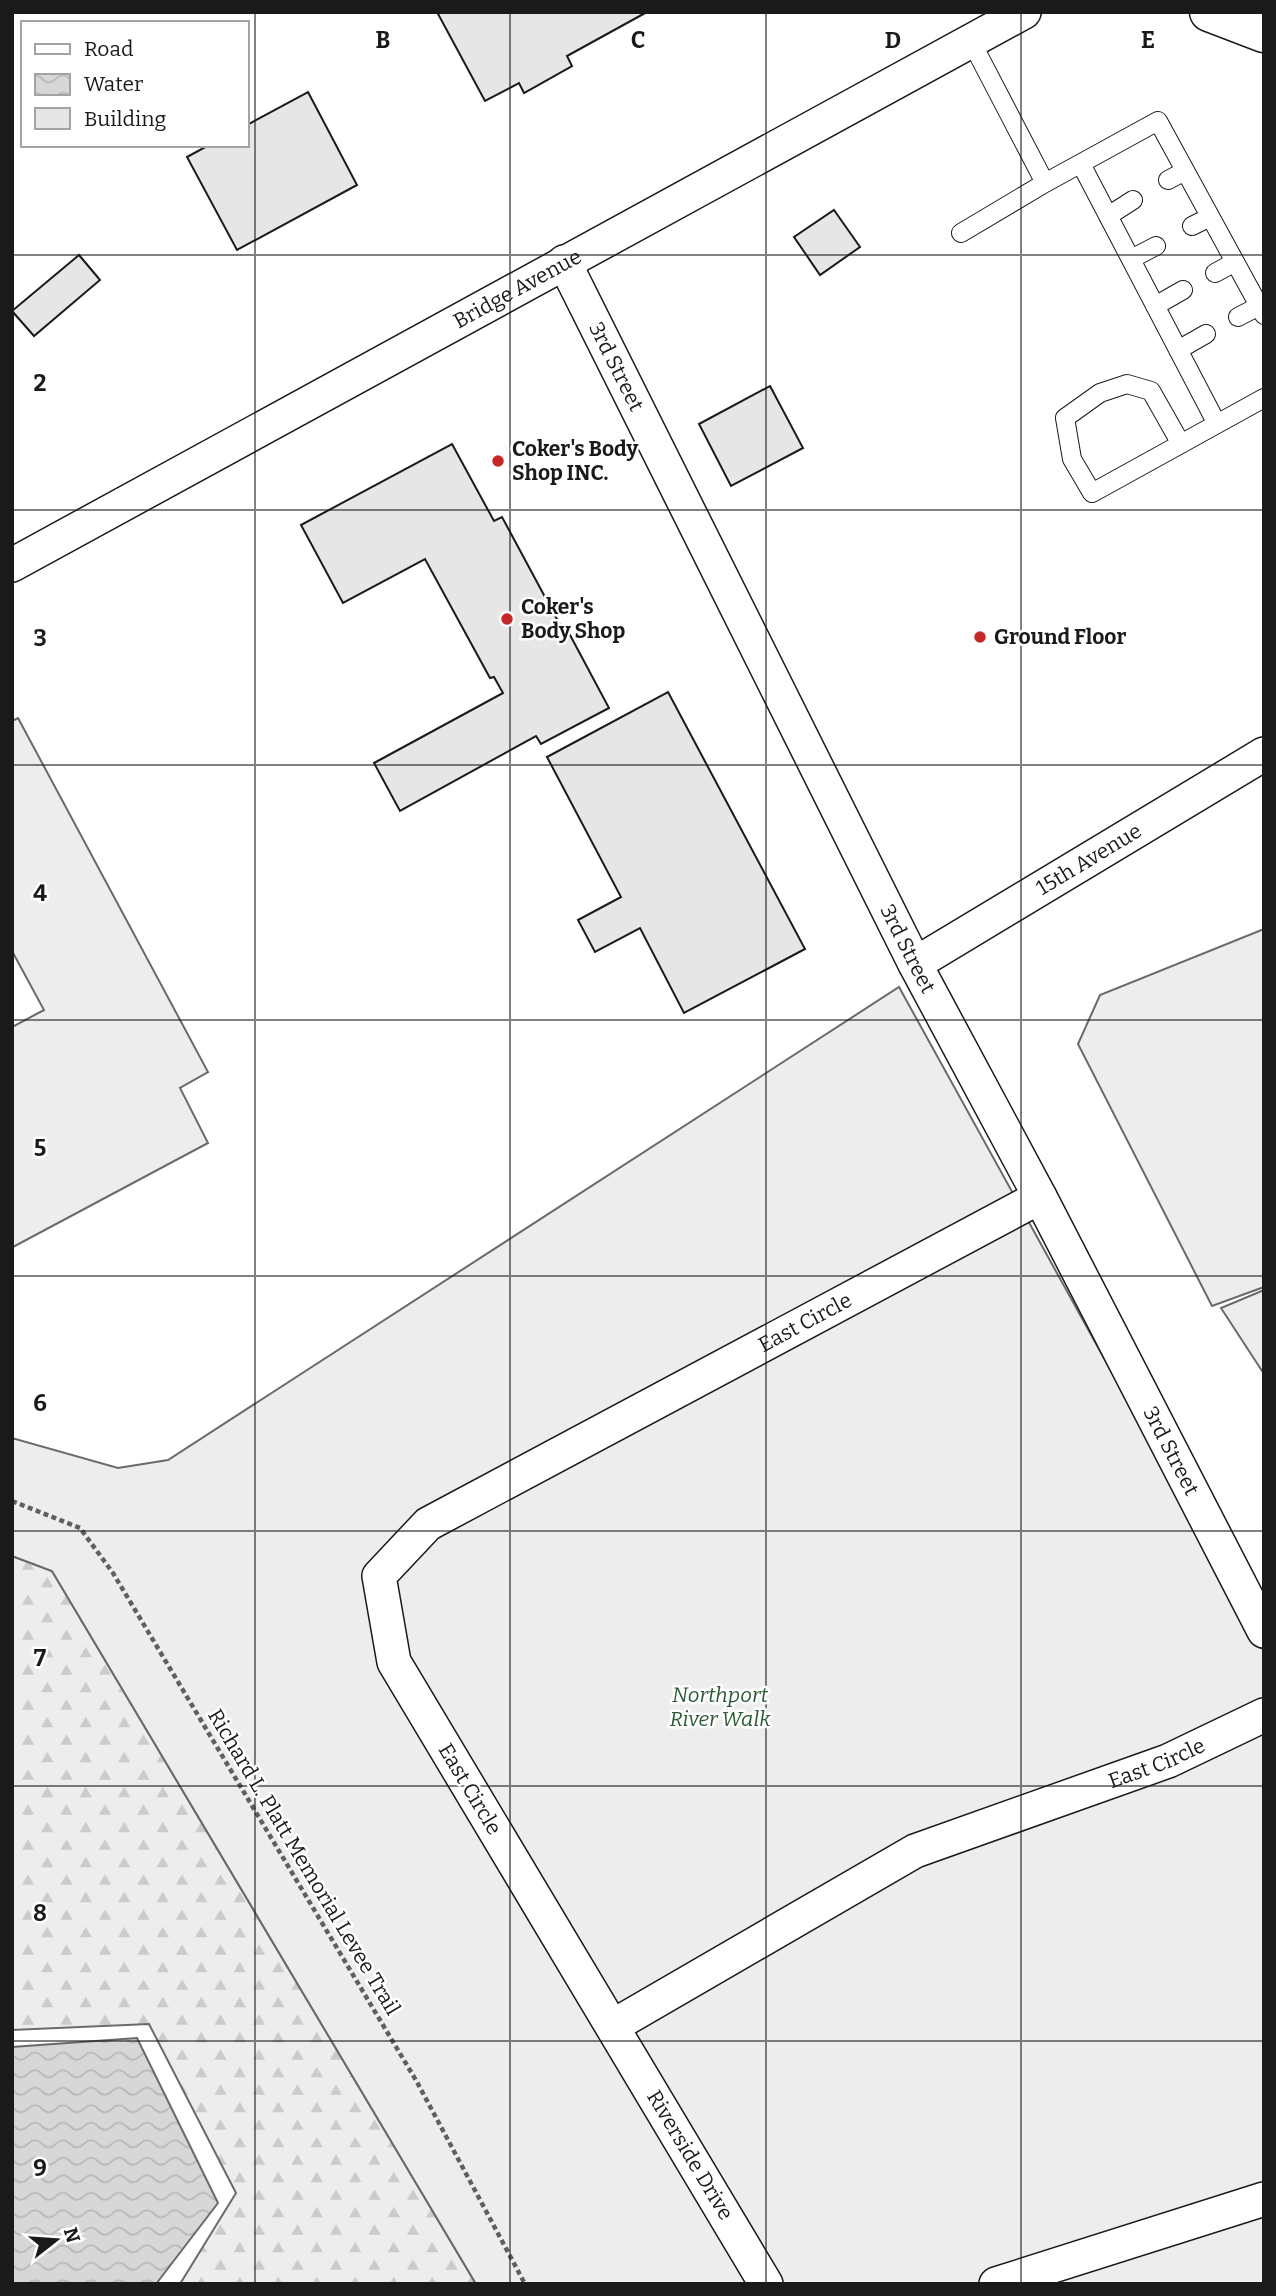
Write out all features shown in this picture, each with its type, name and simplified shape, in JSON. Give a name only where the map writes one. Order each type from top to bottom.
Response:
[{"type":"main road","points":[[1209,12],[1264,33]]},
{"type":"street","name":"Bridge Avenue","points":[[12,565],[1024,12]]},
{"type":"street","name":"3rd Street","points":[[564,262],[915,964],[1254,1591],[1264,1631]]},
{"type":"street","name":"15th Avenue","points":[[915,964],[1264,754]]},
{"type":"street","name":"East Circle","points":[[1040,1197],[428,1524],[379,1576],[394,1662],[613,2026],[915,1851],[1168,1761],[1264,1715]]},
{"type":"street","name":"Riverside Drive","points":[[613,2026],[766,2284]]},
{"type":"street","points":[[996,2284],[1264,2199]]},
{"type":"lane","points":[[971,41],[1045,183]]},
{"type":"lane","points":[[961,233],[1158,121],[1261,311],[1238,317]]},
{"type":"lane","points":[[1081,164],[1217,424]]},
{"type":"lane","points":[[1168,180],[1185,171]]},
{"type":"lane","points":[[1108,216],[1133,200]]},
{"type":"lane","points":[[1192,226],[1210,217]]},
{"type":"lane","points":[[1131,259],[1156,246]]},
{"type":"lane","points":[[1215,273],[1235,262]]},
{"type":"lane","points":[[1155,306],[1183,290]]},
{"type":"lane","points":[[1178,350],[1206,334]]},
{"type":"lane","points":[[1181,444],[1151,390],[1128,384],[1100,393],[1065,418],[1072,459],[1092,493],[1181,444],[1264,398]]},
{"type":"path","name":"Richard L. Platt Memorial Levee Trail","points":[[12,1501],[80,1528],[113,1573],[417,2082],[525,2284]]},
{"type":"green space","points":[[12,1556],[52,1571],[476,2284],[180,2284],[236,2193],[149,2024],[12,2030]]},
{"type":"shaded area","points":[[18,718],[208,1072],[180,1088],[208,1143],[13,1247],[12,1027],[44,1010],[12,951],[12,721]]},
{"type":"shaded area","points":[[1264,929],[1264,1287],[1212,1306],[1078,1044],[1100,995]]},
{"type":"shaded area","name":"Northport River Walk","points":[[899,987],[1264,1648],[1264,2284],[476,2284],[52,1571],[12,1556],[12,1438],[118,1468],[168,1460]]},
{"type":"shaded area","points":[[1264,1290],[1264,1374],[1221,1308]]},
{"type":"water","points":[[137,2038],[218,2203],[156,2284],[12,2284],[12,2047]]},
{"type":"building","points":[[437,12],[647,12],[567,56],[572,66],[524,93],[519,83],[485,101]]},
{"type":"building","points":[[308,92],[357,185],[237,250],[187,157],[205,147],[248,147],[248,124]]},
{"type":"building","points":[[834,210],[860,247],[820,275],[794,237]]},
{"type":"building","points":[[79,255],[100,280],[34,336],[12,311]]},
{"type":"building","points":[[770,386],[803,448],[731,486],[699,424]]},
{"type":"building","name":"Coker's Body Shop","points":[[452,444],[494,521],[502,517],[566,636],[570,635],[609,708],[541,744],[536,736],[400,811],[374,763],[503,693],[494,677],[490,678],[425,559],[343,603],[301,525]]},
{"type":"building","points":[[668,692],[805,949],[684,1013],[640,928],[595,952],[578,920],[621,897],[547,757]]},
{"type":"place","name":"Coker's Body Shop INC.","points":[[498,461]]},
{"type":"place","name":"Coker's Body Shop","points":[[507,619]]},
{"type":"place","name":"Ground Floor","points":[[980,637]]}]
